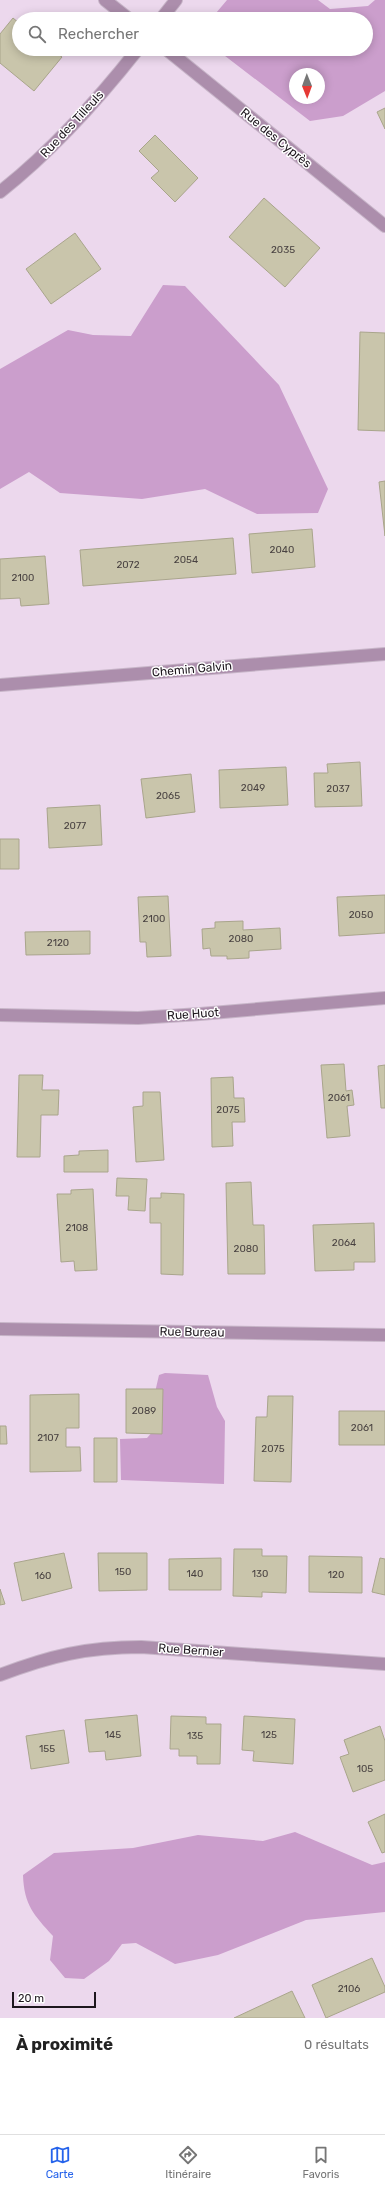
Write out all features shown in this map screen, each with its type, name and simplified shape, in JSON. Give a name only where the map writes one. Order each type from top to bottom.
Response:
[{"type":"street","points":[[104,0],[120,12]]},
{"type":"street","points":[[167,12],[176,0]]},
{"type":"street","name":"Rue des Tilleuls","points":[[0,192],[28,170],[59,140],[132,56]]},
{"type":"street","name":"Rue des Cyprès","points":[[175,56],[385,226]]},
{"type":"street","name":"Chemin Galvin","points":[[0,685],[385,654]]},
{"type":"street","name":"Rue Huot","points":[[0,1016],[138,1018],[208,1014],[385,998]]},
{"type":"street","name":"Rue Bureau","points":[[0,1329],[385,1335]]},
{"type":"street","name":"Rue Bernier","points":[[0,1675],[66,1654],[105,1647],[142,1647],[385,1664]]},
{"type":"shaded area","points":[[227,0],[318,0],[330,9],[368,6],[375,0],[385,0],[385,91],[343,116],[310,121],[225,56],[373,56],[373,12],[217,12]]},
{"type":"shaded area","points":[[163,285],[185,286],[279,385],[328,489],[318,513],[257,514],[205,489],[142,499],[60,493],[29,472],[0,489],[0,369],[68,330],[93,335],[131,336]]},
{"type":"shaded area","points":[[165,1373],[208,1375],[217,1407],[225,1421],[224,1484],[121,1480],[120,1439],[147,1438],[154,1430],[156,1388],[159,1375]]},
{"type":"shaded area","points":[[295,1832],[372,1865],[385,1862],[385,1912],[306,1920],[218,1955],[175,1964],[136,1943],[122,1944],[109,1961],[84,1979],[65,1978],[50,1960],[53,1936],[40,1922],[31,1909],[25,1894],[23,1875],[54,1853],[133,1848],[198,1835],[263,1841]]},
{"type":"building","points":[[12,19],[12,56],[62,57],[34,91],[0,63],[0,34]]},
{"type":"building","points":[[385,108],[385,129],[377,112]]},
{"type":"building","points":[[155,135],[198,178],[175,202],[151,178],[159,171],[139,151]]},
{"type":"building","points":[[264,198],[320,248],[285,287],[229,237]]},
{"type":"building","points":[[75,233],[101,269],[51,304],[26,269]]},
{"type":"building","points":[[360,332],[385,333],[385,431],[358,430]]},
{"type":"building","points":[[385,481],[385,536],[379,482]]},
{"type":"building","points":[[312,529],[315,567],[252,573],[249,534]]},
{"type":"building","points":[[233,538],[236,574],[83,586],[80,550]]},
{"type":"building","points":[[45,556],[49,604],[21,606],[20,598],[0,599],[0,559]]},
{"type":"building","points":[[360,762],[362,806],[315,807],[314,773],[328,773],[327,764]]},
{"type":"building","points":[[286,767],[288,805],[220,808],[219,770]]},
{"type":"building","points":[[191,774],[195,812],[146,818],[141,779]]},
{"type":"building","points":[[100,805],[102,845],[49,848],[47,808]]},
{"type":"building","points":[[0,839],[19,839],[19,869],[0,869]]},
{"type":"building","points":[[385,895],[385,933],[339,936],[337,897]]},
{"type":"building","points":[[168,896],[171,956],[147,957],[146,942],[140,942],[138,897]]},
{"type":"building","points":[[243,921],[243,930],[280,928],[281,949],[249,951],[249,958],[227,959],[227,956],[211,956],[210,948],[203,949],[202,929],[215,928],[215,922]]},
{"type":"building","points":[[90,931],[90,954],[26,955],[25,932]]},
{"type":"building","points":[[344,1064],[346,1091],[352,1090],[354,1105],[347,1106],[350,1136],[327,1138],[321,1065]]},
{"type":"building","points":[[385,1065],[385,1108],[381,1108],[378,1066]]},
{"type":"building","points":[[19,1075],[43,1075],[42,1090],[59,1090],[58,1115],[41,1115],[40,1157],[17,1157]]},
{"type":"building","points":[[233,1077],[234,1098],[244,1098],[245,1122],[232,1122],[233,1146],[212,1147],[211,1078]]},
{"type":"building","points":[[143,1092],[160,1092],[164,1160],[136,1162],[133,1107],[143,1106]]},
{"type":"building","points":[[108,1150],[108,1172],[64,1172],[64,1156],[79,1155],[79,1151]]},
{"type":"building","points":[[117,1178],[147,1179],[145,1211],[128,1210],[129,1196],[116,1196]]},
{"type":"building","points":[[251,1182],[253,1225],[264,1225],[265,1274],[228,1274],[226,1183]]},
{"type":"building","points":[[93,1189],[97,1270],[75,1271],[74,1261],[61,1262],[57,1194],[71,1194],[71,1190]]},
{"type":"building","points":[[161,1193],[184,1194],[183,1275],[161,1274],[161,1223],[150,1223],[150,1198],[161,1198]]},
{"type":"building","points":[[374,1223],[375,1262],[354,1262],[354,1270],[315,1271],[313,1225]]},
{"type":"building","points":[[126,1389],[163,1389],[162,1434],[126,1433]]},
{"type":"building","points":[[79,1394],[79,1428],[66,1428],[66,1447],[80,1447],[81,1471],[30,1472],[30,1395]]},
{"type":"building","points":[[268,1396],[293,1396],[291,1482],[254,1481],[256,1417],[267,1417]]},
{"type":"building","points":[[339,1411],[385,1411],[385,1445],[339,1445]]},
{"type":"building","points":[[0,1426],[6,1426],[7,1444],[0,1444]]},
{"type":"building","points":[[94,1438],[117,1438],[117,1482],[94,1482]]},
{"type":"building","points":[[234,1549],[262,1549],[262,1556],[287,1556],[286,1593],[262,1592],[262,1597],[233,1596]]},
{"type":"building","points":[[64,1553],[72,1588],[22,1601],[14,1563]]},
{"type":"building","points":[[98,1553],[147,1553],[147,1590],[99,1591]]},
{"type":"building","points":[[309,1556],[362,1557],[362,1593],[309,1592]]},
{"type":"building","points":[[221,1558],[221,1590],[169,1590],[169,1559]]},
{"type":"building","points":[[380,1558],[385,1559],[385,1595],[372,1592]]},
{"type":"building","points":[[0,1589],[5,1604],[0,1605]]},
{"type":"building","points":[[137,1715],[141,1756],[106,1760],[105,1751],[89,1752],[85,1720]]},
{"type":"building","points":[[171,1716],[206,1717],[206,1724],[221,1724],[220,1764],[197,1764],[197,1756],[179,1756],[179,1749],[170,1749]]},
{"type":"building","points":[[244,1716],[295,1719],[293,1764],[253,1761],[254,1751],[242,1750]]},
{"type":"building","points":[[380,1726],[385,1741],[385,1780],[353,1792],[340,1757],[349,1754],[344,1740]]},
{"type":"building","points":[[64,1730],[69,1763],[31,1769],[26,1736]]},
{"type":"building","points":[[385,1814],[385,1852],[382,1853],[368,1822]]},
{"type":"building","points":[[372,1958],[385,1987],[385,1992],[326,2018],[312,1985]]},
{"type":"building","points":[[292,1991],[305,2018],[234,2018]]}]
